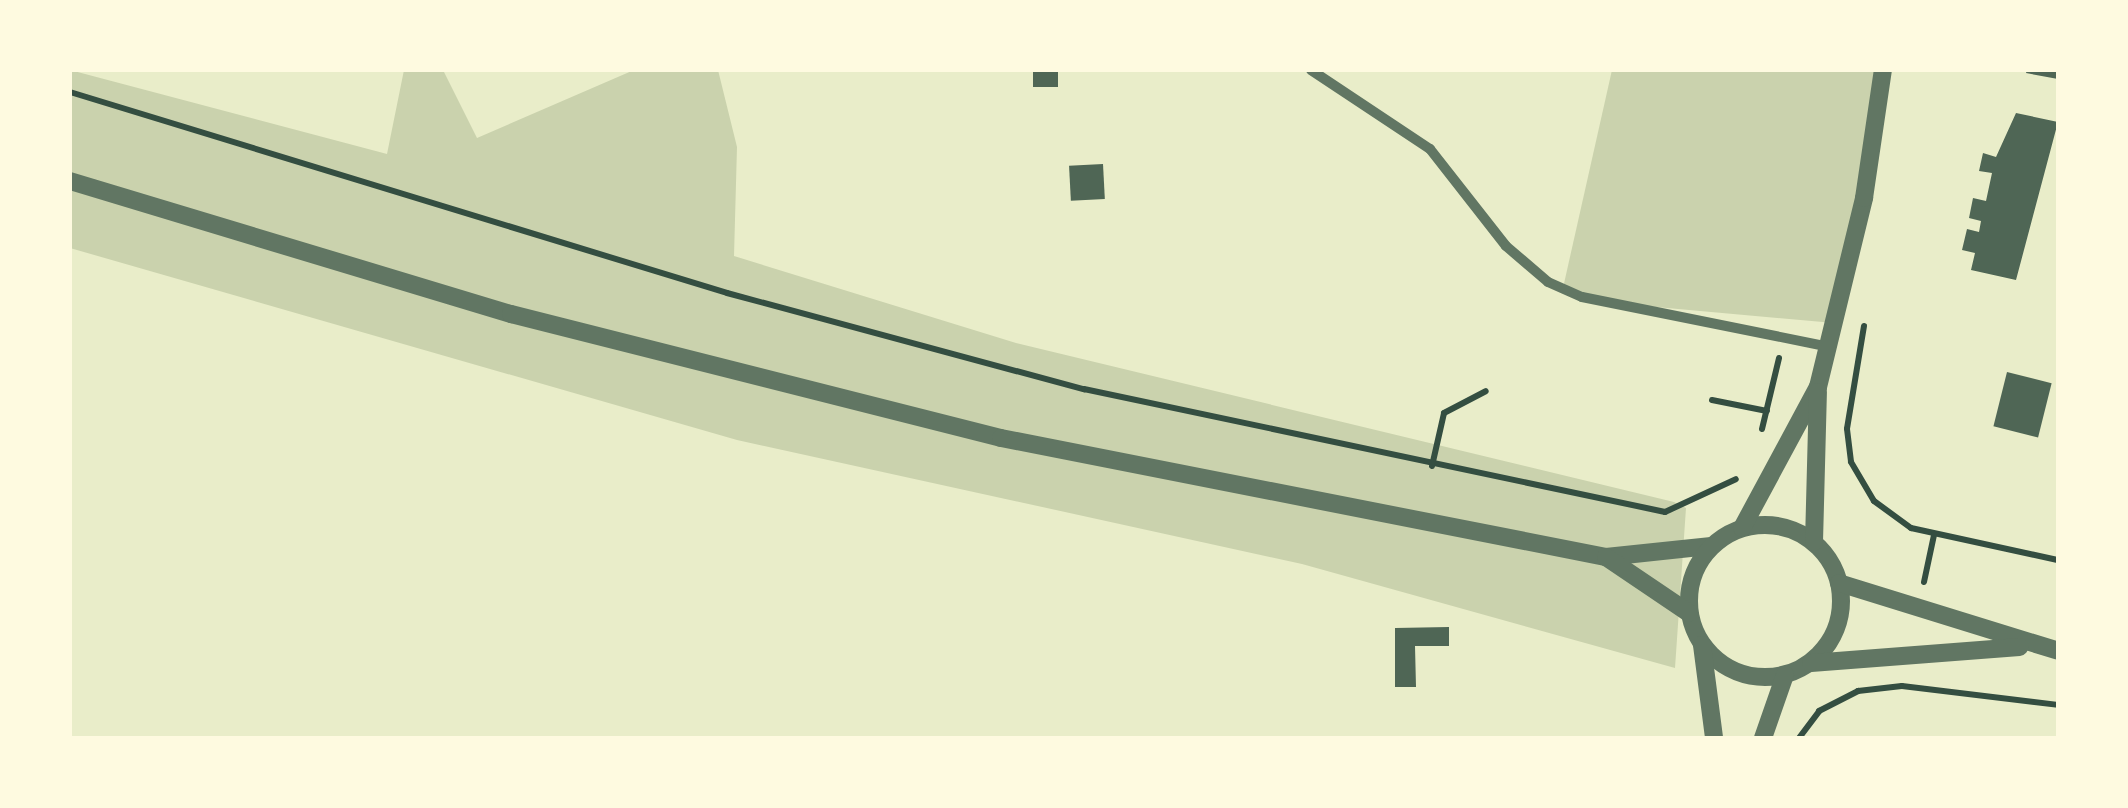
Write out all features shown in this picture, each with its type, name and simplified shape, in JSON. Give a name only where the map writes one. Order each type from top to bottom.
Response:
[{"type":"street","points":[[1311,70],[1430,149],[1506,246],[1548,282],[1582,297],[1829,347]]},
{"type":"street","points":[[1742,528],[1818,387],[1883,70]]},
{"type":"street","points":[[70,180],[511,314],[1001,438],[1606,557],[1711,546],[1742,528],[1767,524],[1814,542]]},
{"type":"street","points":[[1810,662],[1837,627],[1839,582],[1814,542],[1818,387]]},
{"type":"street","points":[[1711,546],[1689,589],[1690,613],[1702,644],[1714,738]]},
{"type":"street","points":[[1606,557],[1690,613]]},
{"type":"street","points":[[1839,582],[2058,651]]},
{"type":"street","points":[[1702,644],[1739,673],[1784,675],[1810,662],[2034,646]]},
{"type":"street","points":[[1762,738],[1784,675]]},
{"type":"path","points":[[70,92],[727,293],[1084,389],[1432,466],[1665,512],[1726,490],[1744,471]]},
{"type":"path","points":[[1758,445],[1784,338]]},
{"type":"path","points":[[1432,466],[1444,412],[1486,391]]},
{"type":"path","points":[[1712,400],[1767,411]]},
{"type":"path","points":[[1851,462],[1874,501],[1934,535],[2058,560]]},
{"type":"path","points":[[1924,580],[1934,535]]},
{"type":"path","points":[[1798,738],[1819,711],[1858,692],[1902,686],[2058,705]]},
{"type":"green space","points":[[70,70],[387,154],[404,70],[443,70],[477,138],[634,70],[718,70],[737,147],[734,256],[1016,343],[1674,502],[1686,508],[1675,668],[1302,564],[737,440],[70,248]]},
{"type":"green space","points":[[1612,70],[1883,70],[1834,323],[1612,303],[1563,288]]},
{"type":"building","points":[[1033,70],[1058,70],[1058,87],[1033,87]]},
{"type":"building","points":[[2058,70],[2058,79],[2026,73]]},
{"type":"building","points":[[2016,113],[2058,122],[2016,280],[1971,270],[1975,253],[1962,250],[1967,229],[1979,232],[1981,221],[1969,218],[1973,198],[1986,201],[1992,173],[1979,171],[1983,153],[1996,157]]},
{"type":"building","points":[[1103,164],[1105,199],[1071,201],[1069,166]]},
{"type":"building","points":[[2007,372],[2052,383],[2038,437],[1993,426]]},
{"type":"building","points":[[1449,627],[1449,646],[1415,646],[1416,687],[1395,687],[1395,628]]}]
